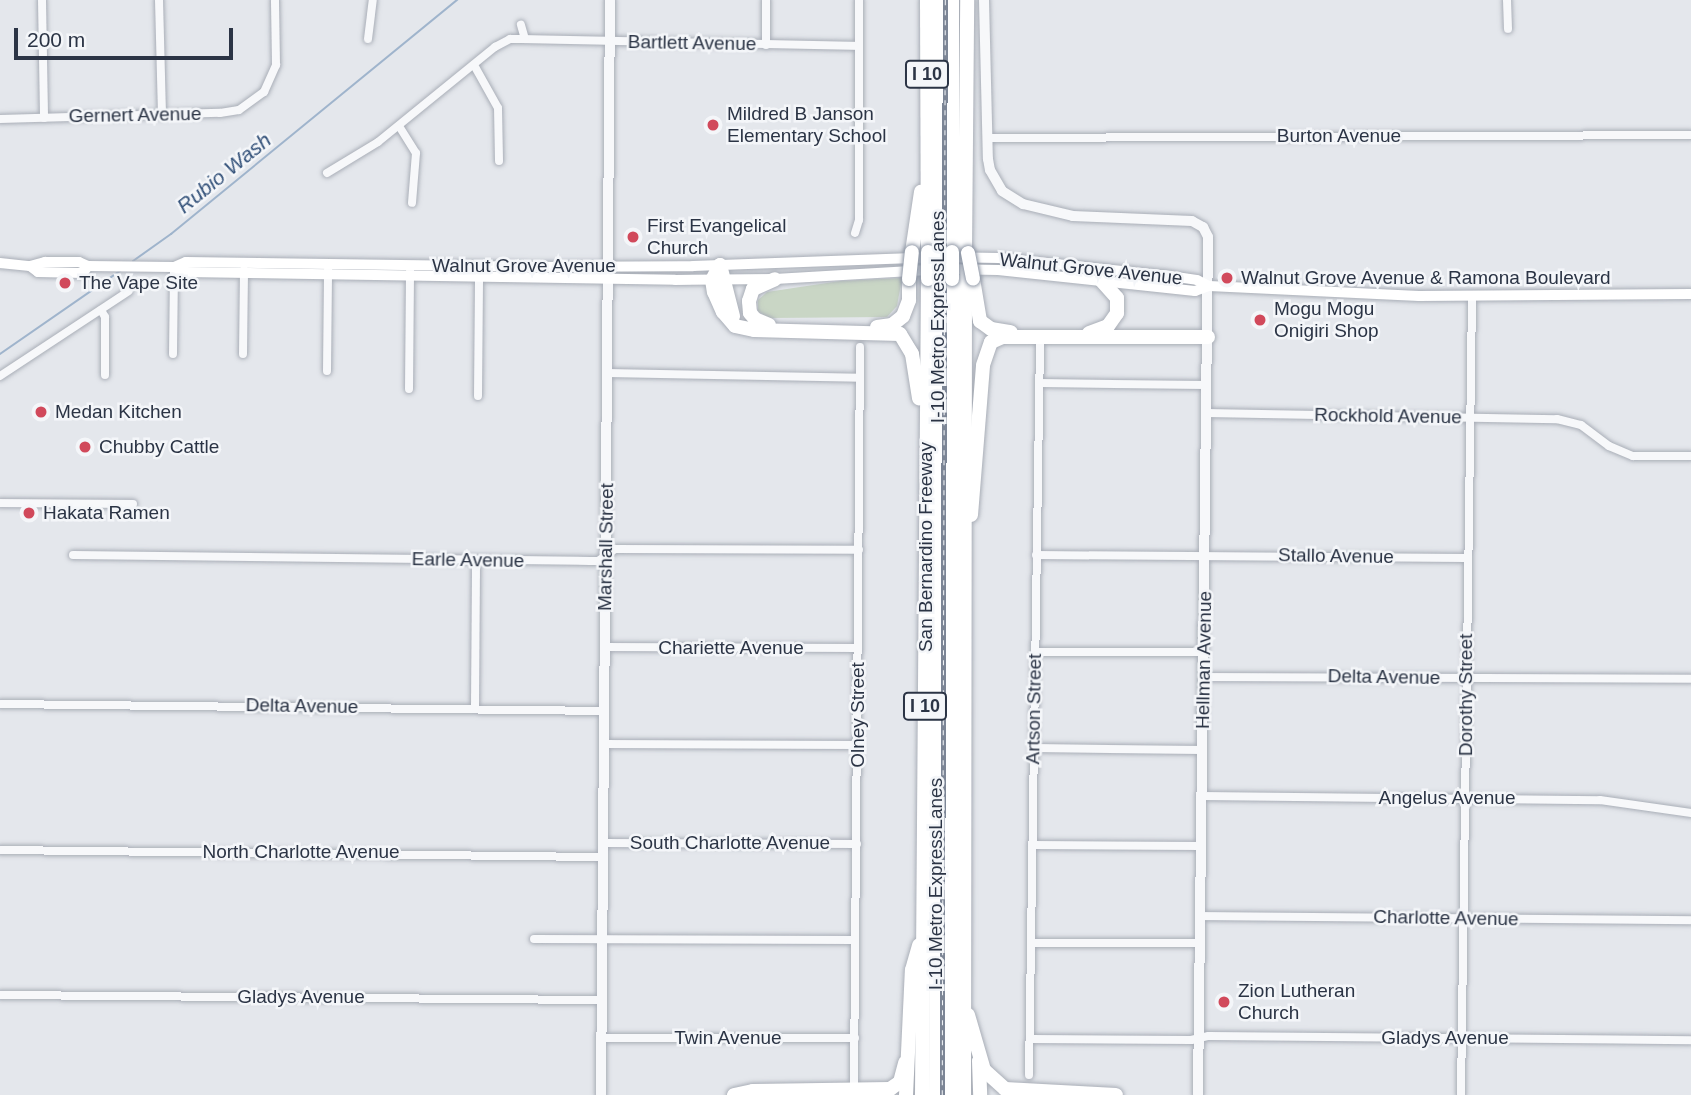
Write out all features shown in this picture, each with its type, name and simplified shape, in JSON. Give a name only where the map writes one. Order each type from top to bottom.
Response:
[{"type":"highway","name":"San Bernardino Freeway","points":[[928,0],[927,149],[953,251]]},
{"type":"highway","name":"I-10 Metro ExpressLanes","points":[[939,0],[953,251]]},
{"type":"highway","name":"I-10 Metro ExpressLanes","points":[[936,1095],[953,251],[952,0]]},
{"type":"highway","name":"San Bernardino Freeway","points":[[922,1095],[926,437],[951,279],[967,0]]},
{"type":"highway","points":[[719,280],[728,307],[734,317],[744,323],[891,326],[906,310],[927,149]]},
{"type":"highway","points":[[953,251],[951,279],[990,330],[1208,337]]},
{"type":"highway","points":[[720,265],[719,280],[714,292],[728,320],[745,329],[900,334],[912,354],[926,437]]},
{"type":"highway","points":[[769,325],[755,319],[750,313],[749,301],[753,289],[775,279]]},
{"type":"highway","name":"San Bernardino Freeway","points":[[951,279],[963,554],[964,1095]]},
{"type":"highway","name":"I-10 Metro ExpressLanes","points":[[951,279],[951,1095]]},
{"type":"highway","points":[[1088,333],[1108,326],[1117,313],[1117,298],[1101,281]]},
{"type":"highway","points":[[963,554],[973,505],[983,365],[991,342],[1003,337],[1208,337]]},
{"type":"highway","points":[[906,1095],[905,1063],[912,970],[924,930]]},
{"type":"highway","points":[[964,1007],[973,1026],[980,1060],[980,1095]]},
{"type":"highway","points":[[980,1060],[990,1078],[1005,1089],[1116,1095]]},
{"type":"highway","points":[[734,1095],[753,1091],[890,1089],[900,1082],[905,1063]]},
{"type":"highway","points":[[1008,1095],[1044,1095]]},
{"type":"main road","name":"Walnut Grove Avenue","points":[[0,263],[30,266],[45,262],[79,262],[88,266],[174,267],[186,272],[244,268],[608,272],[941,257],[999,258],[1162,275],[1196,280],[1209,286],[1419,296],[1691,294]]},
{"type":"main road","name":"Walnut Grove Avenue","points":[[608,272],[719,280],[775,279],[876,271],[999,270],[1195,292],[1209,286]]},
{"type":"street","points":[[42,0],[44,118]]},
{"type":"street","points":[[159,0],[162,115]]},
{"type":"street","name":"Gernert Avenue","points":[[0,119],[239,110],[264,92],[276,65],[275,0]]},
{"type":"street","points":[[368,38],[373,0]]},
{"type":"street","name":"Marshall Street","points":[[601,1095],[610,0]]},
{"type":"street","points":[[766,0],[766,45]]},
{"type":"street","points":[[855,233],[859,220],[859,0]]},
{"type":"street","points":[[984,0],[987,138]]},
{"type":"street","points":[[1507,0],[1508,29]]},
{"type":"street","points":[[521,24],[525,39]]},
{"type":"street","name":"Bartlett Avenue","points":[[327,173],[399,126],[495,47],[510,39],[859,46]]},
{"type":"street","points":[[474,65],[498,108],[499,161]]},
{"type":"street","points":[[399,126],[416,153],[412,203]]},
{"type":"street","name":"Burton Avenue","points":[[987,138],[1691,135]]},
{"type":"street","name":"Hellman Avenue","points":[[987,138],[990,170],[1002,191],[1012,199],[1073,216],[1186,220],[1203,227],[1209,243],[1198,1095]]},
{"type":"street","points":[[173,354],[174,267]]},
{"type":"street","points":[[243,354],[244,268]]},
{"type":"street","points":[[327,371],[328,269]]},
{"type":"street","points":[[409,389],[410,271]]},
{"type":"street","points":[[478,396],[479,272]]},
{"type":"street","points":[[0,376],[129,291]]},
{"type":"street","name":"Dorothy Street","points":[[1461,1095],[1466,558],[1472,296]]},
{"type":"street","points":[[101,310],[106,317],[105,375]]},
{"type":"street","name":"Artson Street","points":[[1029,1075],[1040,342]]},
{"type":"street","name":"Olney Street","points":[[854,1083],[860,347]]},
{"type":"street","points":[[607,373],[860,378]]},
{"type":"street","points":[[1039,383],[1206,385]]},
{"type":"street","name":"Rockhold Avenue","points":[[1206,413],[1570,421],[1609,446],[1633,456],[1691,456]]},
{"type":"street","points":[[0,503],[134,504]]},
{"type":"street","name":"Earle Avenue","points":[[74,555],[594,561],[614,549],[859,550]]},
{"type":"street","points":[[1036,555],[1205,555]]},
{"type":"street","name":"Stallo Avenue","points":[[1205,555],[1466,558]]},
{"type":"street","points":[[475,709],[477,560]]},
{"type":"street","name":"Chariette Avenue","points":[[604,647],[858,648]]},
{"type":"street","points":[[1035,652],[1204,652]]},
{"type":"street","name":"Delta Avenue","points":[[1204,677],[1691,680]]},
{"type":"street","name":"Delta Avenue","points":[[0,704],[604,710]]},
{"type":"street","points":[[603,744],[857,745]]},
{"type":"street","points":[[1034,748],[1202,750]]},
{"type":"street","name":"Angelus Avenue","points":[[1202,796],[1600,800],[1691,813]]},
{"type":"street","name":"South Charlotte Avenue","points":[[603,843],[857,844]]},
{"type":"street","points":[[1033,845],[1201,846]]},
{"type":"street","name":"North Charlotte Avenue","points":[[0,850],[602,857]]},
{"type":"street","name":"Charlotte Avenue","points":[[1200,916],[1691,920]]},
{"type":"street","points":[[534,939],[855,940]]},
{"type":"street","points":[[1032,943],[1200,943]]},
{"type":"street","name":"Gladys Avenue","points":[[0,995],[601,1000]]},
{"type":"street","name":"Twin Avenue","points":[[601,1038],[855,1038]]},
{"type":"street","points":[[1031,1039],[1199,1038]]},
{"type":"street","name":"Gladys Avenue","points":[[1199,1038],[1691,1040]]},
{"type":"green space","points":[[902,278],[897,306],[887,317],[768,318],[758,311],[758,300],[767,292],[840,281]]},
{"type":"waterway","name":"Rubio Wash","points":[[133,261],[171,234],[457,0]]},
{"type":"waterway","name":"Rubio Wash","points":[[0,354],[120,271]]},
{"type":"railway","points":[[942,1095],[945,0]]},
{"type":"place","name":"Mildred B Janson Elementary School","points":[[713,125]]},
{"type":"place","name":"First Evangelical Church","points":[[633,237]]},
{"type":"place","name":"Walnut Grove Avenue & Ramona Boulevard","points":[[1227,278]]},
{"type":"place","name":"The Vape Site","points":[[65,283]]},
{"type":"place","name":"Mogu Mogu Onigiri Shop","points":[[1260,320]]},
{"type":"place","name":"Medan Kitchen","points":[[41,412]]},
{"type":"place","name":"Chubby Cattle","points":[[85,447]]},
{"type":"place","name":"Hakata Ramen","points":[[29,513]]},
{"type":"place","name":"Zion Lutheran Church","points":[[1224,1002]]}]
